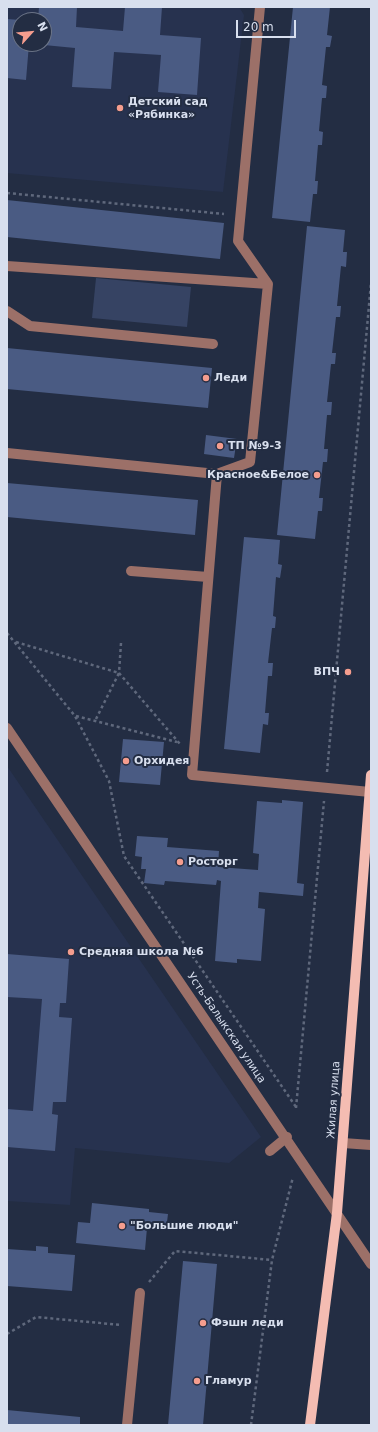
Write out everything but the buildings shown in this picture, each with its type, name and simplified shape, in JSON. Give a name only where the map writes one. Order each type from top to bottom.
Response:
[{"type":"main road","name":"Жилая улица","points":[[310,1425],[337,1213],[371,775]]},
{"type":"street","points":[[7,453],[217,474],[250,462],[268,284],[238,241],[260,7]]},
{"type":"street","points":[[7,266],[268,284]]},
{"type":"street","points":[[7,311],[30,326],[213,344]]},
{"type":"street","points":[[217,474],[192,775],[370,792]]},
{"type":"street","points":[[131,571],[208,577]]},
{"type":"street","name":"Усть-Балыкская улица","points":[[7,728],[287,1137],[371,1264]]},
{"type":"street","points":[[270,1151],[287,1137]]},
{"type":"street","points":[[343,1143],[371,1145]]},
{"type":"street","points":[[128,1425],[140,1293]]},
{"type":"path","points":[[7,193],[224,214]]},
{"type":"path","points":[[7,633],[75,716],[109,781],[124,856],[296,1108],[371,283]]},
{"type":"path","points":[[15,642],[119,673],[193,760]]},
{"type":"path","points":[[95,721],[119,673],[121,643]]},
{"type":"path","points":[[75,716],[178,742]]},
{"type":"path","points":[[251,1425],[272,1260],[294,1176],[290,1170]]},
{"type":"path","points":[[140,1293],[175,1251],[272,1260]]},
{"type":"path","points":[[7,1334],[36,1317],[137,1327]]},
{"type":"shaded area","name":"Детский сад «Рябинка»","points":[[7,7],[239,7],[244,15],[223,192],[7,173]]},
{"type":"shaded area","points":[[96,278],[191,287],[187,327],[92,318]]},
{"type":"shaded area","name":"Средняя школа №6","points":[[7,766],[261,1137],[229,1163],[75,1148],[70,1205],[7,1201]]},
{"type":"place","name":"Детский сад «Рябинка»","points":[[120,108]]},
{"type":"place","name":"Леди","points":[[206,378]]},
{"type":"place","name":"ТП №9-3","points":[[220,446]]},
{"type":"place","name":"Красное&Белое","points":[[317,475]]},
{"type":"place","name":"ВПЧ","points":[[348,672]]},
{"type":"place","name":"Орхидея","points":[[126,761]]},
{"type":"place","name":"Росторг","points":[[180,862]]},
{"type":"place","name":"Средняя школа №6","points":[[71,952]]},
{"type":"place","name":"\"Большие люди\"","points":[[122,1226]]},
{"type":"place","name":"Фэшн леди","points":[[203,1323]]},
{"type":"place","name":"Гламур","points":[[197,1381]]}]
